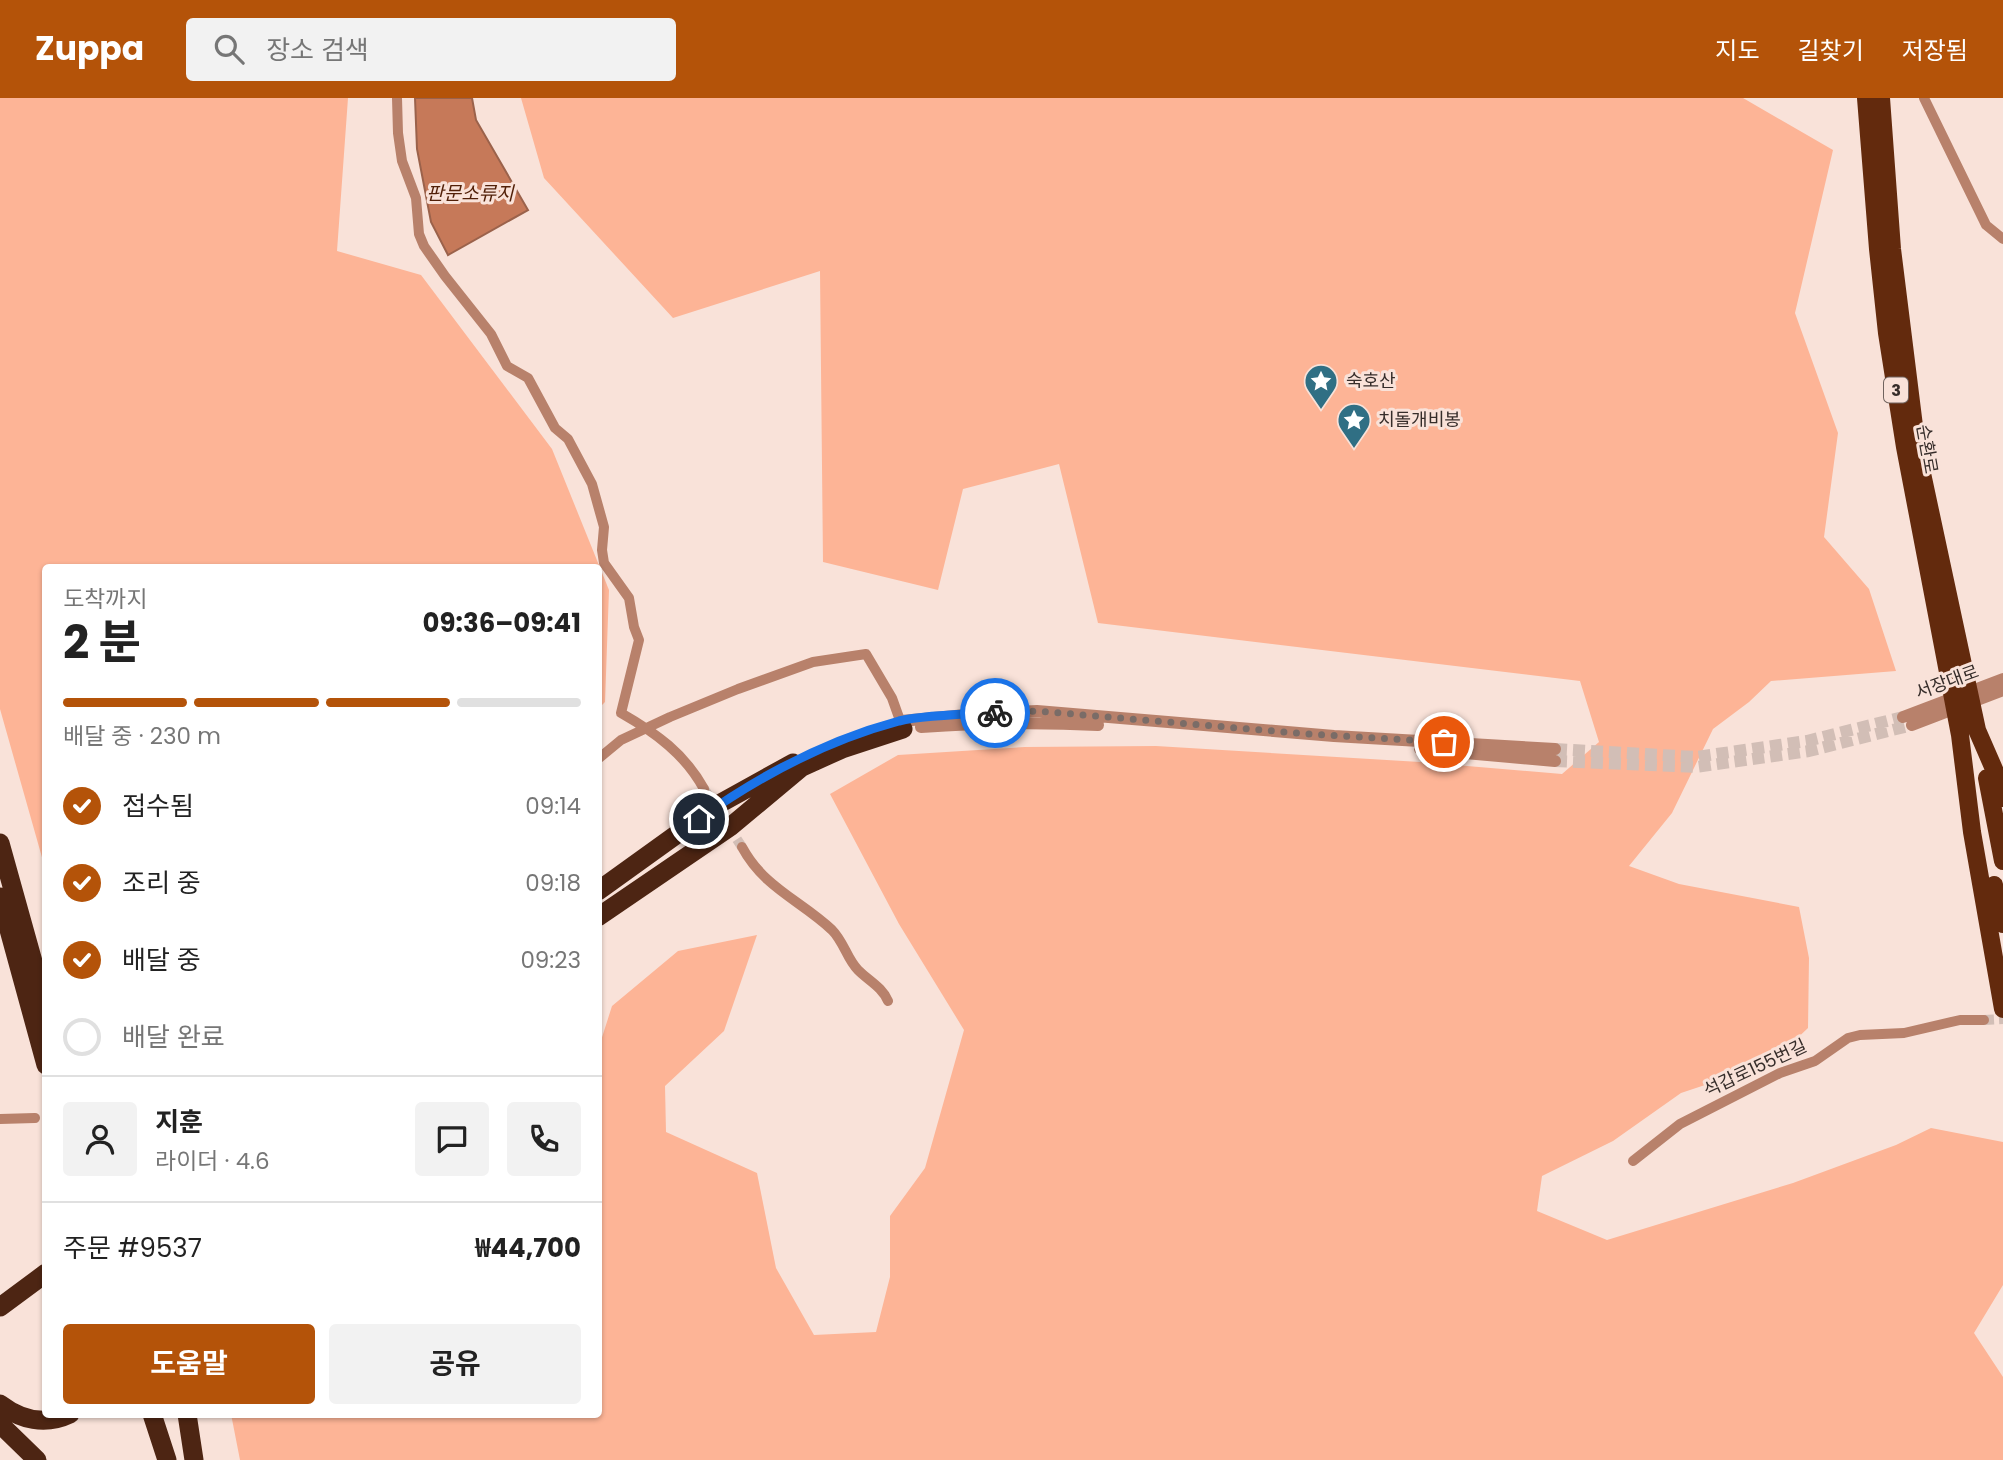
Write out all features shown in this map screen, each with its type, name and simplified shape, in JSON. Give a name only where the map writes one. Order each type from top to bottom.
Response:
[{"type":"highway","name":"순환로","points":[[1867,98],[1878,249],[1889,346],[1905,447],[1925,545],[1957,676]]},
{"type":"highway","name":"순환로","points":[[1881,98],[1892,249],[1917,450],[1957,676]]},
{"type":"highway","name":"3","points":[[1957,676],[2003,923]]},
{"type":"highway","points":[[602,888],[719,804],[798,759],[902,724]]},
{"type":"highway","points":[[602,914],[730,827],[802,767],[902,724]]},
{"type":"highway","name":"3","points":[[1969,733],[2003,861]]},
{"type":"highway","points":[[1969,733],[1997,776],[2003,798]]},
{"type":"highway","points":[[1969,733],[1972,832],[2003,1009]]},
{"type":"highway","points":[[0,844],[6,892],[42,1048]]},
{"type":"highway","points":[[6,892],[42,954]]},
{"type":"highway","points":[[6,892],[42,996]]},
{"type":"highway","points":[[0,1293],[42,1262]]},
{"type":"highway","points":[[0,1307],[42,1276]]},
{"type":"highway","points":[[0,1404],[21,1418],[39,1421],[61,1418]]},
{"type":"highway","points":[[153,1418],[167,1460]]},
{"type":"highway","points":[[165,1418],[178,1460]]},
{"type":"highway","points":[[188,1418],[194,1460]]},
{"type":"highway","points":[[0,1424],[37,1460]]},
{"type":"street","points":[[397,98],[402,161],[416,198],[419,234],[424,246],[491,334],[507,366],[528,378],[555,428],[568,439],[592,484],[604,527],[604,562],[629,598],[639,640],[621,713],[647,728],[679,753],[694,770],[704,789]]},
{"type":"street","points":[[1924,98],[1986,225],[2003,239]]},
{"type":"street","points":[[602,756],[621,740],[738,689],[813,662],[866,654],[892,698],[902,724],[1040,722],[1555,755]]},
{"type":"street","name":"서장대로","points":[[2003,679],[1908,721],[2003,690]]},
{"type":"street","points":[[742,846],[761,875],[835,933],[853,964],[884,992],[888,1001]]},
{"type":"street","name":"석갑로155번길","points":[[1633,1161],[1681,1124],[1780,1073],[1815,1061],[1848,1038],[1904,1033],[1961,1020],[1984,1020]]},
{"type":"street","points":[[0,1119],[35,1118]]},
{"type":"shaded area","points":[[0,98],[348,98],[337,251],[421,275],[552,449],[598,564],[42,564],[42,857],[0,709]]},
{"type":"shaded area","points":[[521,98],[1743,98],[1833,150],[1795,313],[1838,433],[1824,537],[1869,589],[1896,671],[1771,681],[1749,702],[1713,729],[1672,813],[1629,866],[1679,884],[1799,907],[1809,958],[1808,1028],[1771,1063],[1681,1093],[1613,1141],[1542,1176],[1537,1211],[1607,1240],[1793,1183],[1896,1145],[1931,1128],[2003,1142],[2003,1285],[1974,1333],[2003,1377],[2003,1460],[240,1460],[232,1418],[602,1418],[602,1037],[612,1006],[678,951],[757,935],[724,1031],[665,1086],[666,1132],[757,1173],[776,1268],[814,1335],[876,1332],[890,1277],[890,1216],[925,1168],[964,1030],[899,924],[830,794],[898,755],[1025,747],[1156,746],[1420,762],[1562,774],[1599,742],[1580,681],[1098,623],[1059,464],[963,489],[938,590],[823,562],[820,271],[673,318],[544,178]]},
{"type":"shaded area","points":[[602,573],[609,590],[605,702],[602,705]]},
{"type":"water","name":"판문소류지","points":[[415,98],[472,98],[476,120],[528,210],[448,255],[431,222],[417,149]]},
{"type":"tunnel","points":[[1555,749],[1696,757],[1807,741],[1903,717]]},
{"type":"tunnel","points":[[1555,761],[1696,767],[1809,751],[1912,725]]},
{"type":"tunnel","points":[[704,789],[742,847]]},
{"type":"tunnel","points":[[1984,1020],[2003,1019]]},
{"type":"way so far","points":[[995,713],[1037,711],[1134,721],[1444,742]]},
{"type":"place","name":"숙호산","points":[[1321,411]]},
{"type":"place","name":"치돌개비봉","points":[[1354,450]]},
{"type":"route","points":[[699,819],[719,804],[798,759],[839,742],[901,720],[995,713]]}]
